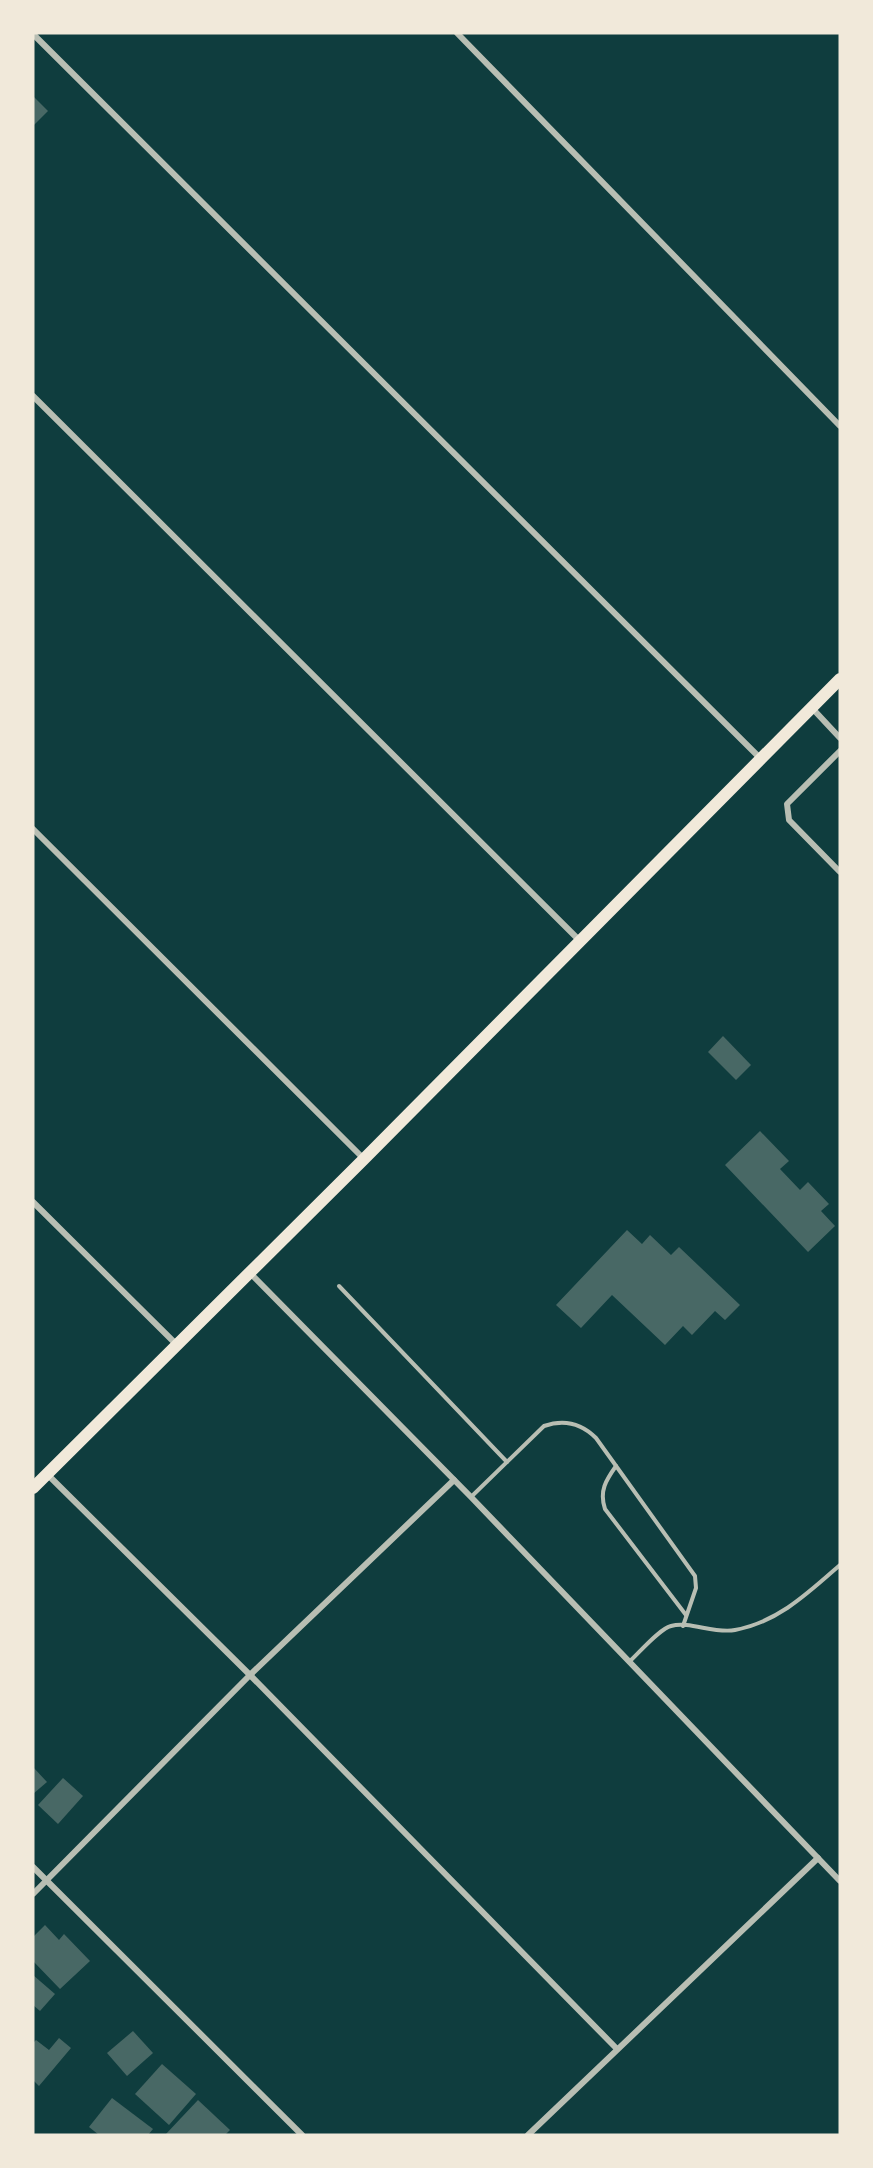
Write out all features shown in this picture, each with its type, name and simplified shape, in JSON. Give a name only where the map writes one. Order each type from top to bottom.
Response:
[{"type":"main road","points":[[33,1488],[364,1159],[840,679]]},
{"type":"street","points":[[457,33],[840,426]]},
{"type":"street","points":[[33,34],[761,759]]},
{"type":"street","points":[[33,396],[580,941]]},
{"type":"street","points":[[812,708],[840,738]]},
{"type":"street","points":[[840,751],[787,804],[789,820],[840,872]]},
{"type":"street","points":[[33,829],[364,1159]]},
{"type":"street","points":[[33,1202],[177,1345]]},
{"type":"street","points":[[250,1273],[471,1497],[840,1881]]},
{"type":"street","points":[[47,1474],[250,1675],[617,2049]]},
{"type":"street","points":[[33,1894],[250,1675],[454,1480]]},
{"type":"street","points":[[528,2135],[818,1858]]},
{"type":"street","points":[[33,1867],[302,2135]]},
{"type":"lane","points":[[339,1286],[507,1462]]},
{"type":"lane","points":[[471,1497],[544,1426],[560,1422],[579,1425],[588,1430],[695,1576],[696,1588],[683,1626]]},
{"type":"lane","points":[[616,1466],[603,1488],[605,1509],[686,1615]]},
{"type":"lane","points":[[628,1662],[669,1626],[717,1631],[734,1630],[783,1612],[797,1603],[840,1565]]},
{"type":"building","points":[[33,96],[48,111],[33,126]]},
{"type":"building","points":[[723,1036],[751,1065],[736,1080],[708,1052]]},
{"type":"building","points":[[760,1131],[789,1161],[780,1169],[800,1190],[808,1182],[829,1204],[821,1211],[835,1226],[808,1252],[725,1165]]},
{"type":"building","points":[[627,1230],[642,1244],[650,1235],[671,1255],[679,1247],[740,1305],[725,1320],[715,1311],[692,1335],[683,1326],[665,1345],[612,1295],[581,1328],[556,1305]]},
{"type":"building","points":[[33,1767],[47,1782],[33,1794]]},
{"type":"building","points":[[63,1778],[83,1796],[58,1824],[38,1805]]},
{"type":"building","points":[[45,1925],[59,1940],[64,1934],[90,1961],[60,1989],[33,1961],[33,1937]]},
{"type":"building","points":[[33,1975],[55,1994],[40,2011],[33,2005]]},
{"type":"building","points":[[133,2031],[153,2053],[127,2076],[107,2053]]},
{"type":"building","points":[[59,2038],[71,2048],[39,2086],[33,2080],[33,2043],[36,2040],[49,2050]]},
{"type":"building","points":[[162,2064],[196,2094],[169,2125],[135,2094]]},
{"type":"building","points":[[112,2098],[153,2129],[148,2135],[99,2135],[89,2127]]},
{"type":"building","points":[[198,2100],[230,2130],[225,2135],[165,2135]]}]
